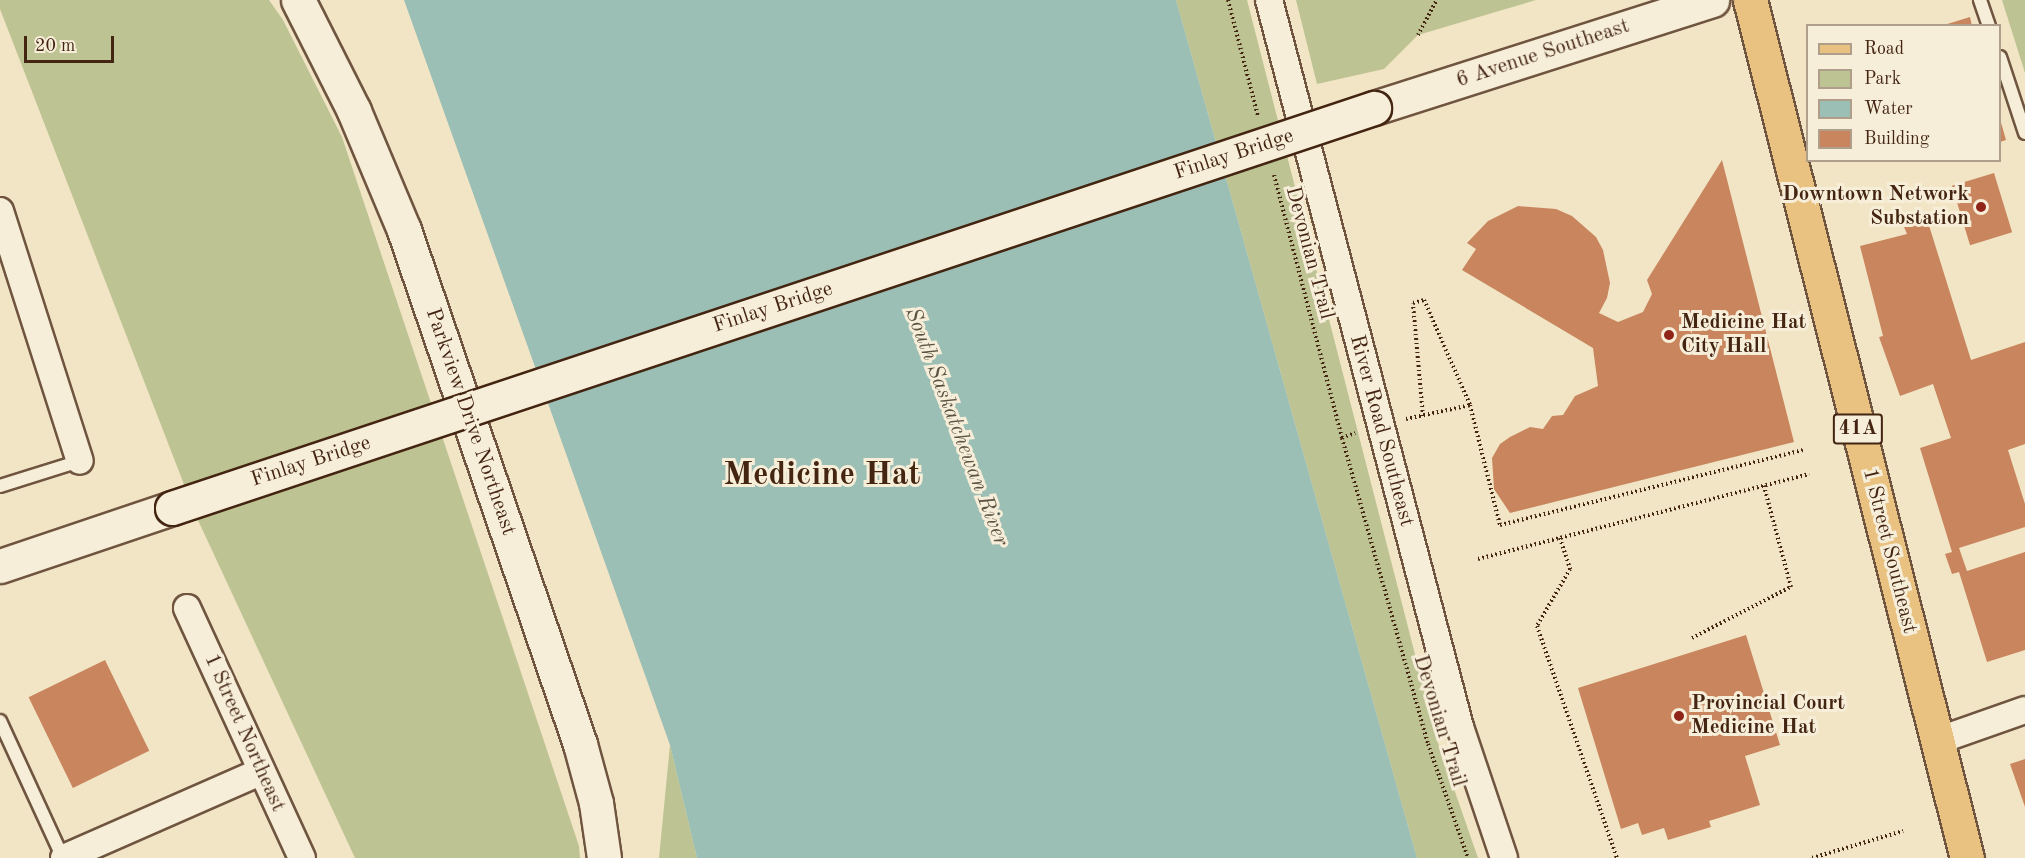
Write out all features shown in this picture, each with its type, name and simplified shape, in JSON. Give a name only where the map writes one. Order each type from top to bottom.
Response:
[{"type":"main road","name":"1 Street Southeast","points":[[1750,0],[1967,858]]},
{"type":"street","name":"Parkview Drive Northeast","points":[[298,0],[354,111],[404,230],[580,744],[596,803],[604,858]]},
{"type":"street","name":"River Road Southeast","points":[[1269,0],[1454,705],[1504,858]]},
{"type":"street","name":"6 Avenue Southeast","points":[[1374,108],[1712,0]]},
{"type":"street","name":"Finlay Bridge","points":[[0,567],[1374,108]]},
{"type":"street","points":[[0,211],[80,461]]},
{"type":"street","name":"1 Street Northeast","points":[[188,608],[260,772],[302,858]]},
{"type":"street","points":[[1937,741],[2025,710]]},
{"type":"street","points":[[64,858],[260,772]]},
{"type":"lane","points":[[1980,0],[1988,24]]},
{"type":"lane","points":[[2001,60],[2025,133]]},
{"type":"lane","points":[[0,486],[80,461]]},
{"type":"lane","points":[[0,721],[64,858]]},
{"type":"path","points":[[1228,0],[1261,127]]},
{"type":"path","points":[[1418,35],[1437,0]]},
{"type":"path","name":"Devonian Trail","points":[[1273,173],[1342,438],[1421,721],[1468,858]]},
{"type":"path","points":[[1470,405],[1423,416],[1413,303],[1424,300],[1470,405],[1500,525],[1803,450]]},
{"type":"path","points":[[1478,559],[1809,474]]},
{"type":"path","points":[[1692,638],[1791,587],[1764,486]]},
{"type":"path","points":[[1560,538],[1570,569],[1537,626],[1617,858]]},
{"type":"path","points":[[1812,858],[1903,831]]},
{"type":"green space","points":[[0,0],[269,0],[283,20],[342,137],[579,846],[580,858],[355,858],[197,518],[0,9]]},
{"type":"green space","points":[[1176,0],[1247,0],[1437,740],[1478,858],[1417,858]]},
{"type":"green space","points":[[1296,0],[1536,0],[1418,35],[1384,69],[1317,84]]},
{"type":"green space","points":[[2002,0],[2025,0],[2025,73]]},
{"type":"green space","points":[[670,745],[697,858],[659,858]]},
{"type":"water","name":"South Saskatchewan River","points":[[404,0],[1176,0],[1417,858],[697,858],[670,745]]},
{"type":"building","points":[[1970,17],[1972,24],[1947,24]]},
{"type":"building","points":[[2001,122],[2006,140],[2001,142]]},
{"type":"building","name":"Medicine Hat City Hall","points":[[1722,160],[1794,442],[1510,513],[1494,489],[1492,458],[1500,444],[1510,437],[1530,427],[1543,429],[1552,416],[1563,415],[1575,396],[1598,386],[1593,348],[1462,270],[1476,249],[1467,243],[1488,221],[1518,206],[1556,209],[1572,216],[1596,237],[1603,250],[1610,283],[1607,298],[1599,313],[1618,322],[1643,312],[1652,294],[1647,280]]},
{"type":"building","name":"Downtown Network Substation","points":[[1994,173],[2012,232],[1970,245],[1952,186]]},
{"type":"building","points":[[1927,219],[1971,360],[2025,342],[2025,444],[2008,450],[2025,504],[2025,527],[1959,548],[1967,571],[2025,552],[2025,650],[1987,662],[1959,572],[1952,574],[1945,554],[1952,552],[1920,448],[1951,438],[1933,384],[1900,396],[1879,337],[1883,336],[1860,246],[1907,234],[1904,227]]},
{"type":"building","name":"Provincial Court Medicine Hat","points":[[1746,635],[1780,745],[1745,756],[1760,805],[1709,821],[1711,827],[1668,840],[1664,828],[1642,835],[1638,823],[1621,829],[1578,688]]},
{"type":"building","points":[[105,660],[149,751],[73,788],[29,697]]},
{"type":"building","points":[[2025,759],[2025,807],[2010,764]]},
{"type":"place","name":"Downtown Network Substation","points":[[1981,207]]},
{"type":"place","name":"Medicine Hat City Hall","points":[[1669,335]]},
{"type":"place","name":"Provincial Court Medicine Hat","points":[[1679,716]]},
{"type":"district","name":"Medicine Hat","points":[[822,476]]}]
